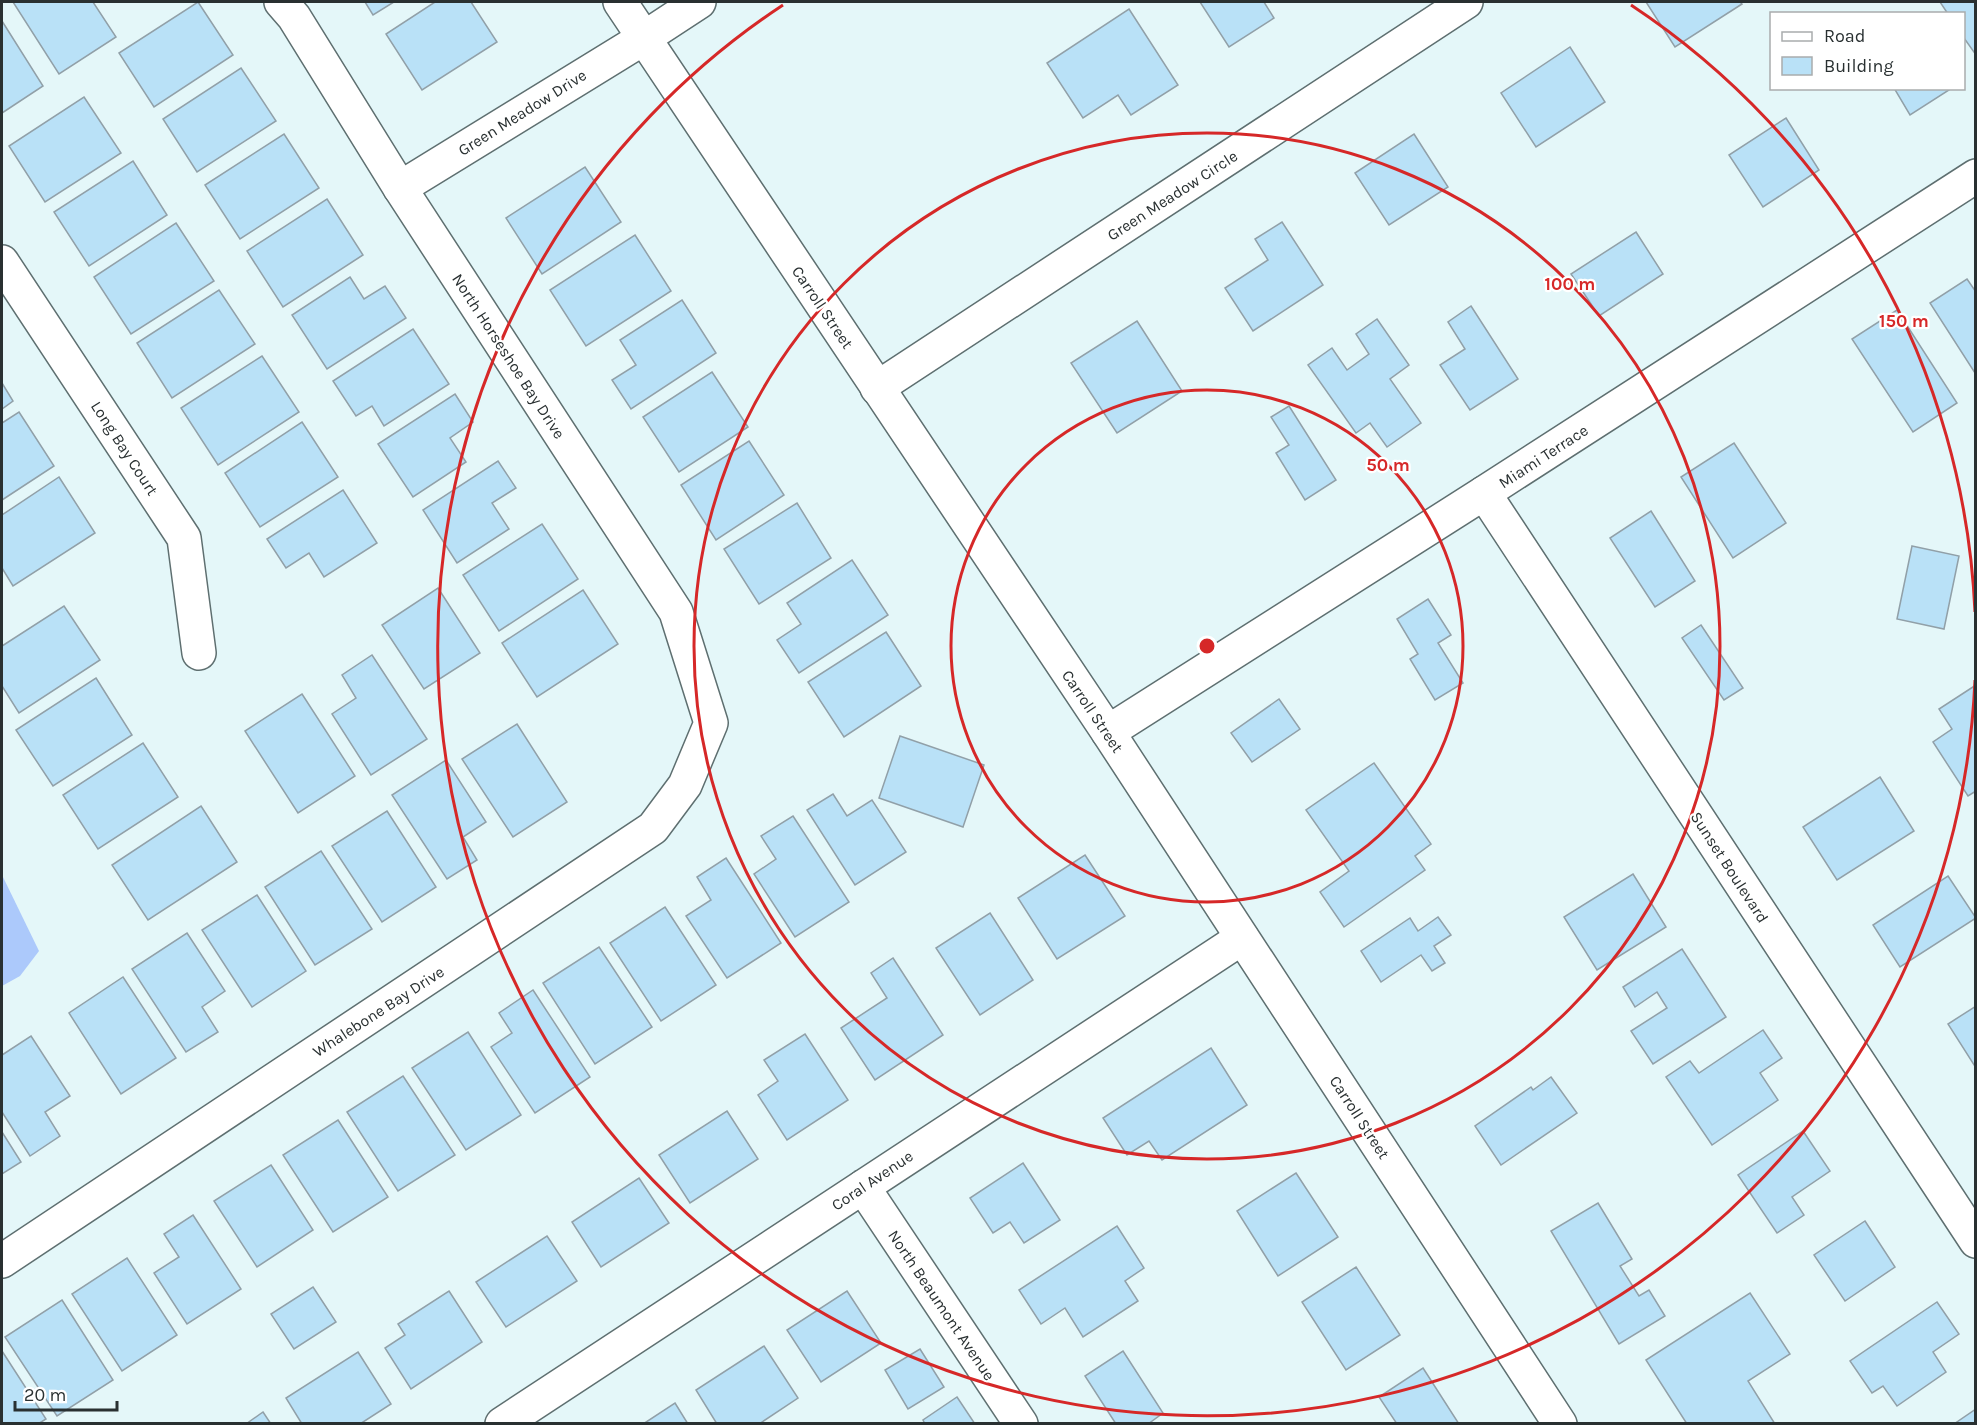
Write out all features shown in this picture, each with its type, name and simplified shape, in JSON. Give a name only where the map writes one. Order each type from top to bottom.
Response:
[{"type":"street","name":"North Horseshoe Bay Drive","points":[[281,2],[294,17],[400,188],[676,612],[711,723]]},
{"type":"street","name":"Carroll Street","points":[[620,2],[1108,732],[1560,1424]]},
{"type":"street","points":[[644,38],[699,2]]},
{"type":"street","name":"Green Meadow Circle","points":[[878,388],[1466,2]]},
{"type":"street","name":"Green Meadow Drive","points":[[400,188],[644,38]]},
{"type":"street","name":"Miami Terrace","points":[[1108,732],[1976,176]]},
{"type":"street","name":"Long Bay Court","points":[[2,262],[184,538],[199,652]]},
{"type":"street","name":"Sunset Boulevard","points":[[1484,493],[1976,1241]]},
{"type":"street","name":"Whalebone Bay Drive","points":[[2,1261],[653,828],[685,785],[711,723]]},
{"type":"street","name":"Coral Avenue","points":[[502,1424],[1242,938]]},
{"type":"street","name":"North Beaumont Avenue","points":[[863,1186],[1021,1424]]},
{"type":"water","points":[[2,875],[39,951],[20,976],[2,986]]},
{"type":"building","points":[[13,2],[93,2],[116,37],[59,74]]},
{"type":"building","points":[[198,2],[233,55],[154,107],[119,53]]},
{"type":"building","points":[[365,2],[394,2],[373,15]]},
{"type":"building","points":[[435,2],[471,2],[497,42],[422,90],[386,34]]},
{"type":"building","points":[[1200,2],[1264,2],[1274,18],[1229,47]]},
{"type":"building","points":[[1646,2],[1740,2],[1742,4],[1675,47]]},
{"type":"building","points":[[1940,2],[1976,2],[1976,55],[1965,39],[1965,12],[1947,12]]},
{"type":"building","points":[[1129,9],[1178,85],[1131,115],[1118,95],[1083,118],[1047,63]]},
{"type":"building","points":[[2,21],[43,86],[2,113]]},
{"type":"building","points":[[1570,47],[1605,102],[1536,147],[1501,93]]},
{"type":"building","points":[[241,68],[276,121],[197,172],[163,119]]},
{"type":"building","points":[[1895,90],[1949,90],[1910,115]]},
{"type":"building","points":[[84,97],[121,153],[45,202],[9,146]]},
{"type":"building","points":[[1786,118],[1819,170],[1763,207],[1729,155]]},
{"type":"building","points":[[284,134],[319,188],[240,239],[205,185]]},
{"type":"building","points":[[1414,134],[1448,187],[1389,225],[1355,173]]},
{"type":"building","points":[[133,161],[167,215],[89,266],[54,212]]},
{"type":"building","points":[[585,167],[621,222],[542,274],[506,218]]},
{"type":"building","points":[[327,199],[363,255],[283,307],[247,251]]},
{"type":"building","points":[[1282,222],[1323,285],[1253,331],[1225,288],[1268,260],[1255,239]]},
{"type":"building","points":[[176,223],[214,281],[131,334],[94,277]]},
{"type":"building","points":[[1636,232],[1663,274],[1599,316],[1571,274]]},
{"type":"building","points":[[635,235],[671,291],[586,346],[550,290]]},
{"type":"building","points":[[350,277],[364,299],[385,286],[406,318],[327,369],[292,315]]},
{"type":"building","points":[[1967,279],[1976,292],[1975,373],[1930,303]]},
{"type":"building","points":[[219,290],[255,344],[172,398],[137,343]]},
{"type":"building","points":[[682,300],[716,353],[631,409],[612,380],[636,365],[620,340]]},
{"type":"building","points":[[1471,306],[1518,379],[1470,410],[1440,365],[1465,349],[1448,322]]},
{"type":"building","points":[[1897,310],[1957,403],[1913,432],[1852,339]]},
{"type":"building","points":[[1377,319],[1409,365],[1390,379],[1421,423],[1387,447],[1370,423],[1356,433],[1308,365],[1332,348],[1347,370],[1369,354],[1356,334]]},
{"type":"building","points":[[1137,321],[1182,391],[1117,433],[1071,363]]},
{"type":"building","points":[[413,329],[449,384],[384,426],[372,406],[356,416],[333,381]]},
{"type":"building","points":[[262,356],[299,412],[218,465],[181,408]]},
{"type":"building","points":[[712,372],[748,427],[679,472],[643,417]]},
{"type":"building","points":[[2,383],[13,401],[2,409]]},
{"type":"building","points":[[455,394],[473,422],[450,438],[466,462],[413,497],[378,444]]},
{"type":"building","points":[[1289,406],[1336,480],[1305,500],[1276,453],[1289,445],[1271,417]]},
{"type":"building","points":[[19,412],[54,466],[2,500],[2,423]]},
{"type":"building","points":[[302,422],[338,477],[260,527],[225,473]]},
{"type":"building","points":[[749,441],[784,495],[716,540],[681,485]]},
{"type":"building","points":[[1734,443],[1786,523],[1733,558],[1681,477]]},
{"type":"building","points":[[498,461],[516,488],[492,503],[509,529],[457,563],[423,510]]},
{"type":"building","points":[[59,477],[95,533],[13,586],[2,568],[2,515]]},
{"type":"building","points":[[343,490],[377,543],[324,577],[309,553],[286,568],[267,539]]},
{"type":"building","points":[[797,503],[831,558],[759,604],[724,549]]},
{"type":"building","points":[[1651,511],[1695,581],[1655,607],[1610,538]]},
{"type":"building","points":[[542,524],[578,579],[499,631],[463,575]]},
{"type":"building","points":[[1912,546],[1959,556],[1944,629],[1897,619]]},
{"type":"building","points":[[852,560],[888,615],[799,673],[777,640],[801,624],[787,603]]},
{"type":"building","points":[[438,588],[480,653],[424,689],[382,625]]},
{"type":"building","points":[[583,590],[618,644],[537,697],[502,643]]},
{"type":"building","points":[[1428,599],[1451,635],[1438,643],[1463,683],[1435,700],[1410,659],[1418,654],[1397,619]]},
{"type":"building","points":[[64,606],[100,660],[19,713],[2,686],[2,646]]},
{"type":"building","points":[[1701,625],[1743,688],[1724,700],[1682,638]]},
{"type":"building","points":[[886,632],[921,686],[844,737],[808,682]]},
{"type":"building","points":[[372,655],[427,739],[371,775],[332,714],[356,698],[342,675]]},
{"type":"building","points":[[96,678],[132,735],[53,786],[16,730]]},
{"type":"building","points":[[1976,685],[1976,791],[1968,796],[1933,742],[1952,729],[1939,709]]},
{"type":"building","points":[[302,694],[355,776],[298,813],[245,731]]},
{"type":"building","points":[[1279,699],[1300,729],[1252,762],[1231,733]]},
{"type":"building","points":[[517,724],[567,802],[513,837],[462,759]]},
{"type":"building","points":[[900,736],[984,765],[963,827],[879,798]]},
{"type":"building","points":[[143,743],[178,797],[98,849],[63,795]]},
{"type":"building","points":[[446,760],[486,822],[463,837],[477,860],[447,879],[392,795]]},
{"type":"building","points":[[1374,763],[1431,844],[1415,856],[1425,870],[1344,927],[1320,892],[1349,871],[1306,810]]},
{"type":"building","points":[[1880,777],[1914,831],[1837,880],[1803,827]]},
{"type":"building","points":[[833,794],[847,816],[872,800],[906,852],[855,885],[807,810]]},
{"type":"building","points":[[201,806],[237,862],[148,920],[112,865]]},
{"type":"building","points":[[387,811],[436,887],[382,922],[332,846]]},
{"type":"building","points":[[793,816],[849,902],[795,937],[754,874],[776,859],[761,836]]},
{"type":"building","points":[[321,851],[372,929],[315,965],[265,887]]},
{"type":"building","points":[[1085,855],[1125,916],[1057,959],[1018,898]]},
{"type":"building","points":[[726,858],[781,943],[727,978],[686,916],[711,900],[697,877]]},
{"type":"building","points":[[1633,874],[1666,927],[1597,970],[1564,917]]},
{"type":"building","points":[[1948,876],[1976,918],[1900,967],[1873,925]]},
{"type":"building","points":[[257,895],[306,971],[252,1007],[202,930]]},
{"type":"building","points":[[665,907],[716,985],[661,1021],[610,943]]},
{"type":"building","points":[[990,913],[1033,980],[980,1015],[936,948]]},
{"type":"building","points":[[1438,917],[1451,935],[1434,946],[1445,963],[1432,971],[1421,955],[1381,982],[1361,951],[1410,918],[1418,931]]},
{"type":"building","points":[[187,933],[225,991],[202,1007],[218,1032],[186,1052],[132,969]]},
{"type":"building","points":[[599,947],[652,1027],[595,1064],[543,983]]},
{"type":"building","points":[[1682,949],[1726,1017],[1653,1064],[1631,1031],[1667,1008],[1657,992],[1635,1007],[1623,987]]},
{"type":"building","points":[[893,958],[943,1035],[875,1080],[841,1028],[887,998],[871,973]]},
{"type":"building","points":[[123,977],[176,1058],[121,1094],[69,1013]]},
{"type":"building","points":[[533,990],[590,1077],[535,1113],[491,1047],[512,1033],[499,1013]]},
{"type":"building","points":[[1976,1006],[1976,1068],[1948,1024]]},
{"type":"building","points":[[1763,1030],[1782,1058],[1760,1073],[1778,1100],[1712,1145],[1666,1077],[1690,1061],[1699,1073]]},
{"type":"building","points":[[468,1032],[521,1115],[466,1150],[412,1068]]},
{"type":"building","points":[[805,1034],[848,1100],[787,1140],[758,1095],[778,1081],[764,1060]]},
{"type":"building","points":[[31,1036],[70,1096],[45,1112],[60,1136],[30,1156],[2,1112],[2,1055]]},
{"type":"building","points":[[1211,1048],[1247,1105],[1162,1160],[1149,1141],[1127,1155],[1103,1118]]},
{"type":"building","points":[[403,1076],[455,1155],[398,1191],[347,1112]]},
{"type":"building","points":[[1551,1077],[1577,1113],[1501,1165],[1475,1126],[1531,1087],[1533,1090]]},
{"type":"building","points":[[727,1111],[758,1159],[690,1203],[659,1155]]},
{"type":"building","points":[[338,1120],[388,1197],[333,1232],[283,1155]]},
{"type":"building","points":[[1803,1131],[1830,1171],[1792,1197],[1804,1215],[1777,1233],[1738,1175]]},
{"type":"building","points":[[2,1132],[21,1162],[2,1174]]},
{"type":"building","points":[[1023,1163],[1060,1220],[1024,1243],[1010,1222],[993,1233],[970,1198]]},
{"type":"building","points":[[271,1165],[313,1230],[257,1267],[214,1201]]},
{"type":"building","points":[[1296,1173],[1338,1237],[1278,1276],[1237,1211]]},
{"type":"building","points":[[639,1178],[669,1223],[601,1267],[572,1222]]},
{"type":"building","points":[[1598,1203],[1632,1259],[1620,1266],[1639,1296],[1649,1290],[1665,1316],[1619,1344],[1551,1231]]},
{"type":"building","points":[[193,1215],[241,1289],[187,1324],[154,1273],[179,1257],[164,1234]]},
{"type":"building","points":[[1865,1221],[1895,1267],[1845,1301],[1814,1255]]},
{"type":"building","points":[[1117,1226],[1144,1268],[1125,1281],[1138,1301],[1083,1337],[1065,1308],[1041,1324],[1019,1290]]},
{"type":"building","points":[[547,1236],[577,1281],[506,1327],[476,1282]]},
{"type":"building","points":[[127,1258],[177,1335],[122,1371],[72,1294]]},
{"type":"building","points":[[1356,1267],[1400,1335],[1346,1370],[1302,1302]]},
{"type":"building","points":[[313,1287],[336,1322],[294,1349],[271,1314]]},
{"type":"building","points":[[449,1291],[482,1342],[411,1389],[385,1348],[405,1335],[398,1324]]},
{"type":"building","points":[[847,1291],[881,1343],[821,1382],[787,1330]]},
{"type":"building","points":[[1750,1293],[1790,1354],[1748,1381],[1775,1424],[1687,1424],[1646,1360]]},
{"type":"building","points":[[62,1300],[113,1380],[57,1416],[5,1337]]},
{"type":"building","points":[[1937,1302],[1959,1334],[1933,1352],[1946,1372],[1897,1406],[1883,1386],[1872,1393],[1850,1361]]},
{"type":"building","points":[[764,1346],[798,1398],[759,1424],[717,1424],[696,1390]]},
{"type":"building","points":[[920,1349],[944,1387],[908,1409],[885,1370]]},
{"type":"building","points":[[2,1351],[46,1419],[38,1424],[2,1424]]},
{"type":"building","points":[[1123,1351],[1163,1413],[1148,1424],[1116,1424],[1085,1376]]},
{"type":"building","points":[[358,1352],[391,1404],[360,1424],[302,1424],[286,1398]]},
{"type":"building","points":[[1423,1368],[1459,1424],[1397,1424],[1379,1397]]},
{"type":"building","points":[[957,1397],[975,1424],[925,1424],[923,1420]]},
{"type":"building","points":[[675,1403],[688,1424],[643,1424]]},
{"type":"building","points":[[1976,1409],[1976,1424],[1954,1424]]},
{"type":"building","points":[[263,1412],[271,1424],[246,1424]]}]
